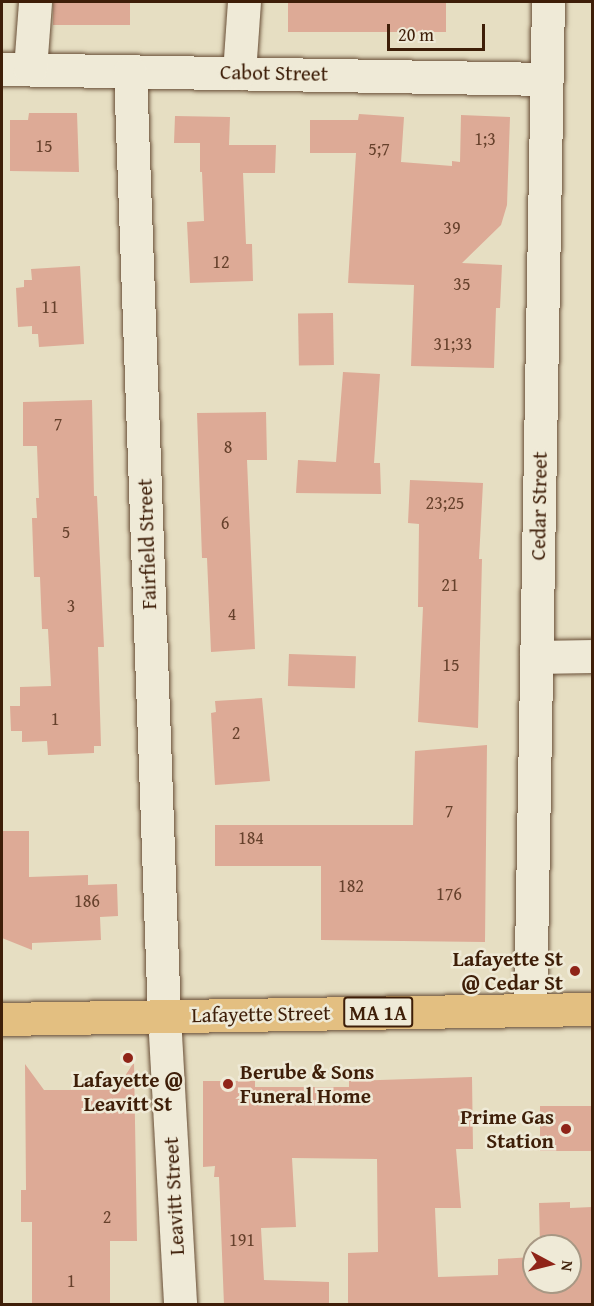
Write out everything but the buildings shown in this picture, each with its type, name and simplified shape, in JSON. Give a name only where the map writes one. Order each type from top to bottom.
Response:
[{"type":"highway","name":"Lafayette Street","points":[[2,1019],[592,1009]]},
{"type":"street","points":[[16,69],[35,2]]},
{"type":"street","points":[[239,73],[244,2]]},
{"type":"street","name":"Cedar Street","points":[[530,1010],[548,2]]},
{"type":"street","name":"Cabot Street","points":[[16,69],[546,79]]},
{"type":"street","name":"Fairfield Street","points":[[130,72],[164,1016]]},
{"type":"street","points":[[536,657],[592,656]]},
{"type":"street","name":"Leavitt Street","points":[[164,1016],[180,1305]]},
{"type":"place","name":"Lafayette St @ Cedar St","points":[[575,971]]},
{"type":"place","name":"Lafayette @ Leavitt St","points":[[128,1058]]},
{"type":"place","name":"Berube & Sons Funeral Home","points":[[228,1084]]},
{"type":"place","name":"Prime Gas Station","points":[[566,1129]]}]
